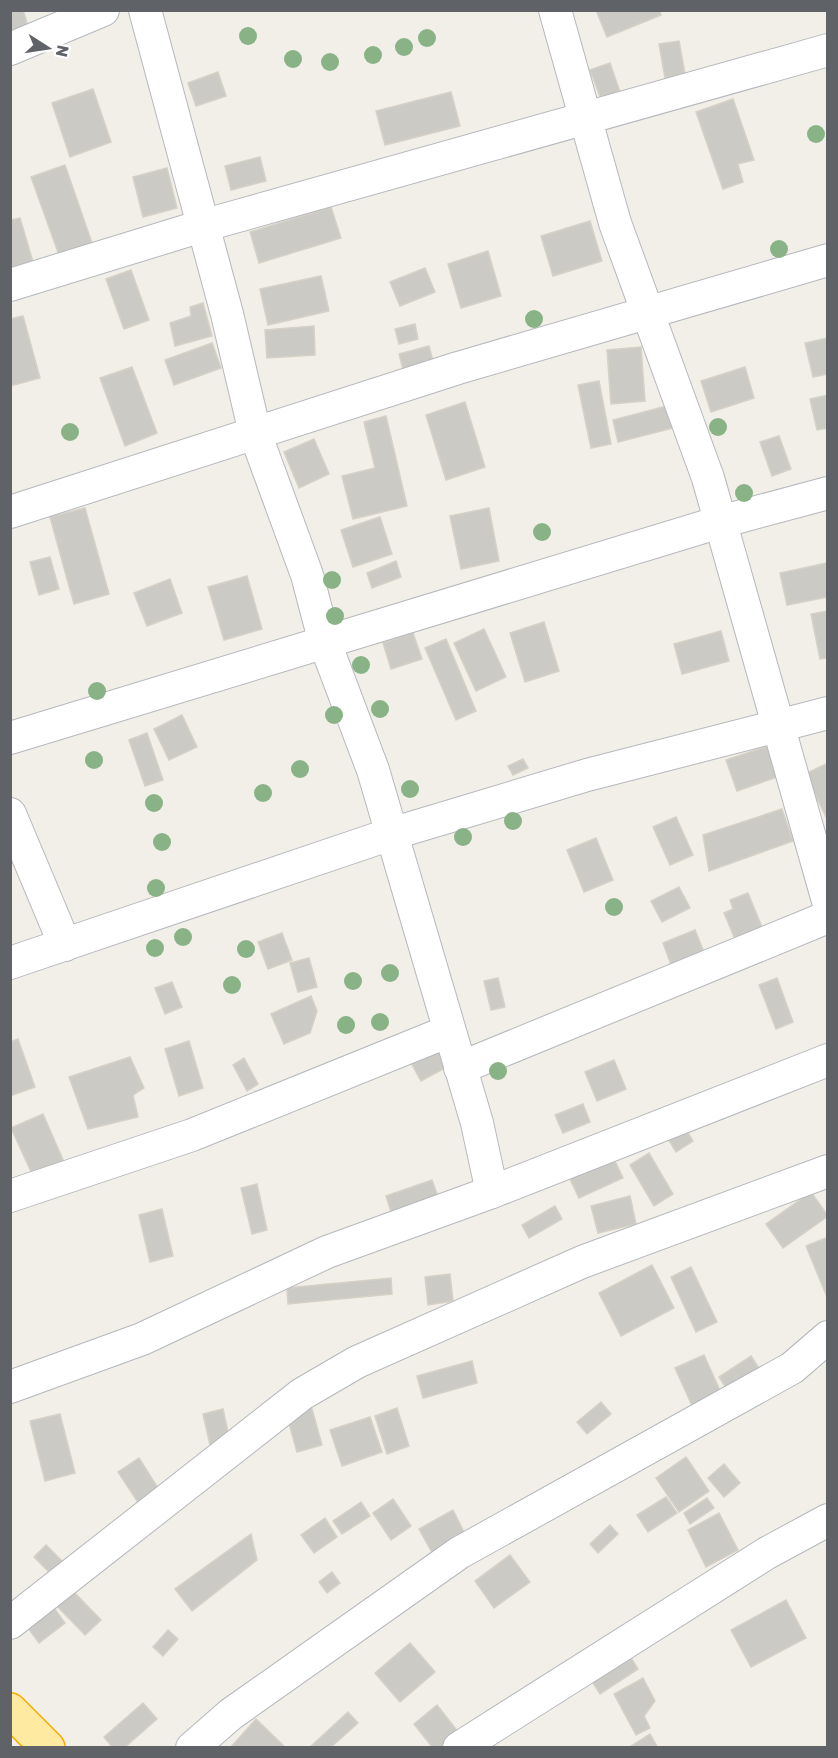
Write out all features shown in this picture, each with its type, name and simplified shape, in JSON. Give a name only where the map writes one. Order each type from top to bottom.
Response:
[{"type":"highway","points":[[10,1710],[36,1744]]},
{"type":"street","points":[[10,49],[103,10]]},
{"type":"street","points":[[144,10],[227,314],[255,433],[307,575],[325,643],[361,734],[477,1123],[492,1192]]},
{"type":"street","points":[[555,10],[615,223],[708,478],[828,901]]},
{"type":"street","points":[[10,285],[202,226],[586,120],[828,50]]},
{"type":"street","points":[[10,512],[458,368],[828,260]]},
{"type":"street","points":[[10,738],[720,522],[828,493]]},
{"type":"street","points":[[10,963],[390,834],[587,776],[828,713]]},
{"type":"street","points":[[10,814],[65,945]]},
{"type":"street","points":[[460,1068],[828,918]]},
{"type":"street","points":[[10,1196],[192,1135],[449,1031]]},
{"type":"street","points":[[10,1387],[142,1339],[327,1252],[492,1192],[828,1060]]},
{"type":"street","points":[[10,1623],[302,1394],[357,1362],[582,1262],[828,1170]]},
{"type":"street","points":[[192,1748],[231,1714],[459,1553],[792,1368],[828,1337]]},
{"type":"street","points":[[459,1748],[767,1553],[828,1520]]},
{"type":"building","points":[[10,10],[23,10],[31,36],[10,42]]},
{"type":"building","points":[[596,10],[659,10],[661,15],[607,37]]},
{"type":"building","points":[[679,41],[685,74],[665,78],[659,44]]},
{"type":"building","points":[[610,63],[620,92],[601,99],[590,70]]},
{"type":"building","points":[[218,72],[226,96],[196,106],[188,83]]},
{"type":"building","points":[[93,89],[111,142],[70,157],[52,103]]},
{"type":"building","points":[[451,92],[460,126],[385,145],[376,111]]},
{"type":"building","points":[[733,99],[754,160],[738,164],[743,182],[723,189],[696,112]]},
{"type":"building","points":[[260,157],[266,181],[231,190],[225,166]]},
{"type":"building","points":[[65,165],[92,243],[59,255],[31,177]]},
{"type":"building","points":[[167,168],[177,208],[143,217],[133,177]]},
{"type":"building","points":[[331,207],[341,238],[259,263],[250,232]]},
{"type":"building","points":[[20,218],[33,262],[10,268],[10,220]]},
{"type":"building","points":[[590,221],[602,261],[553,276],[541,236]]},
{"type":"building","points":[[488,251],[501,296],[461,308],[448,264]]},
{"type":"building","points":[[425,268],[435,292],[400,306],[390,282]]},
{"type":"building","points":[[131,270],[149,320],[124,329],[106,279]]},
{"type":"building","points":[[321,276],[329,311],[268,325],[260,289]]},
{"type":"building","points":[[203,303],[212,336],[175,346],[170,323],[191,316],[190,307]]},
{"type":"building","points":[[23,316],[40,378],[10,386],[10,319]]},
{"type":"building","points":[[415,324],[418,339],[399,344],[395,329]]},
{"type":"building","points":[[314,326],[315,355],[267,358],[265,330]]},
{"type":"building","points":[[828,338],[828,374],[813,377],[805,343]]},
{"type":"building","points":[[212,343],[221,368],[174,385],[165,360]]},
{"type":"building","points":[[429,346],[434,365],[404,373],[399,354]]},
{"type":"building","points":[[641,347],[645,401],[611,404],[607,350]]},
{"type":"building","points":[[132,367],[157,433],[125,446],[100,378]]},
{"type":"building","points":[[745,367],[754,398],[711,412],[701,381]]},
{"type":"building","points":[[599,381],[611,444],[591,448],[578,385]]},
{"type":"building","points":[[828,395],[828,428],[817,430],[810,399]]},
{"type":"building","points":[[465,402],[485,467],[446,480],[426,415]]},
{"type":"building","points":[[667,406],[673,428],[618,442],[613,420]]},
{"type":"building","points":[[386,416],[407,506],[353,519],[342,476],[375,468],[364,422]]},
{"type":"building","points":[[779,436],[791,469],[772,476],[760,442]]},
{"type":"building","points":[[314,439],[329,474],[299,488],[284,452]]},
{"type":"building","points":[[85,508],[109,594],[74,604],[50,517]]},
{"type":"building","points":[[489,508],[499,561],[461,569],[450,516]]},
{"type":"building","points":[[380,517],[392,554],[353,567],[341,530]]},
{"type":"building","points":[[50,557],[59,589],[39,595],[30,562]]},
{"type":"building","points":[[396,561],[401,577],[372,588],[367,573]]},
{"type":"building","points":[[827,563],[828,597],[787,605],[780,573]]},
{"type":"building","points":[[247,576],[262,629],[224,640],[208,587]]},
{"type":"building","points":[[170,579],[182,613],[147,626],[134,593]]},
{"type":"building","points":[[828,611],[828,658],[820,659],[811,614]]},
{"type":"building","points":[[544,622],[559,671],[525,682],[510,633]]},
{"type":"building","points":[[484,629],[506,677],[476,691],[454,643]]},
{"type":"building","points":[[721,631],[729,661],[682,674],[674,644]]},
{"type":"building","points":[[413,633],[422,659],[391,669],[383,643]]},
{"type":"building","points":[[446,639],[476,711],[456,720],[425,648]]},
{"type":"building","points":[[182,715],[197,747],[169,760],[154,729]]},
{"type":"building","points":[[147,733],[163,780],[145,786],[129,740]]},
{"type":"building","points":[[771,745],[780,776],[737,791],[726,760]]},
{"type":"building","points":[[523,759],[528,768],[513,775],[508,766]]},
{"type":"building","points":[[828,763],[828,821],[805,774]]},
{"type":"building","points":[[782,809],[793,841],[709,871],[703,835]]},
{"type":"building","points":[[676,817],[693,855],[670,865],[653,827]]},
{"type":"building","points":[[596,838],[613,880],[584,892],[567,850]]},
{"type":"building","points":[[679,887],[690,908],[662,922],[651,901]]},
{"type":"building","points":[[748,893],[764,932],[737,944],[724,913],[733,909],[730,900]]},
{"type":"building","points":[[695,930],[704,952],[671,965],[663,943]]},
{"type":"building","points":[[282,933],[292,960],[268,969],[258,942]]},
{"type":"building","points":[[309,958],[317,987],[298,992],[290,963]]},
{"type":"building","points":[[498,978],[505,1007],[491,1010],[484,981]]},
{"type":"building","points":[[777,978],[793,1022],[776,1029],[759,985]]},
{"type":"building","points":[[172,982],[182,1007],[165,1014],[155,988]]},
{"type":"building","points":[[311,996],[317,1011],[310,1033],[284,1044],[271,1014]]},
{"type":"building","points":[[18,1039],[35,1087],[10,1096],[10,1042]]},
{"type":"building","points":[[189,1041],[203,1088],[179,1096],[165,1049]]},
{"type":"building","points":[[436,1045],[447,1067],[421,1081],[409,1059]]},
{"type":"building","points":[[130,1057],[144,1088],[133,1095],[138,1117],[88,1129],[69,1077]]},
{"type":"building","points":[[244,1058],[258,1084],[247,1091],[233,1065]]},
{"type":"building","points":[[614,1060],[626,1089],[597,1101],[585,1072]]},
{"type":"building","points":[[583,1104],[590,1122],[563,1133],[555,1115]]},
{"type":"building","points":[[43,1114],[64,1162],[33,1176],[11,1128]]},
{"type":"building","points":[[685,1128],[693,1141],[676,1152],[668,1139]]},
{"type":"building","points":[[649,1153],[673,1194],[654,1206],[630,1165]]},
{"type":"building","points":[[614,1159],[623,1178],[579,1198],[570,1179]]},
{"type":"building","points":[[432,1180],[440,1202],[393,1218],[386,1196]]},
{"type":"building","points":[[257,1184],[267,1230],[252,1234],[241,1188]]},
{"type":"building","points":[[811,1192],[828,1216],[783,1248],[766,1224]]},
{"type":"building","points":[[630,1196],[636,1224],[598,1233],[591,1206]]},
{"type":"building","points":[[555,1206],[562,1219],[529,1238],[522,1225]]},
{"type":"building","points":[[162,1209],[173,1256],[150,1262],[139,1215]]},
{"type":"building","points":[[828,1237],[828,1297],[827,1297],[806,1246]]},
{"type":"building","points":[[652,1265],[674,1308],[621,1336],[599,1293]]},
{"type":"building","points":[[691,1267],[717,1322],[696,1332],[671,1277]]},
{"type":"building","points":[[450,1274],[453,1301],[428,1305],[425,1277]]},
{"type":"building","points":[[391,1278],[392,1294],[288,1304],[287,1288]]},
{"type":"building","points":[[704,1355],[723,1397],[694,1410],[675,1368]]},
{"type":"building","points":[[751,1356],[762,1373],[730,1394],[719,1377]]},
{"type":"building","points":[[472,1361],[477,1383],[423,1398],[417,1376]]},
{"type":"building","points":[[310,1402],[322,1445],[297,1452],[285,1409]]},
{"type":"building","points":[[601,1402],[611,1414],[587,1434],[577,1422]]},
{"type":"building","points":[[397,1408],[409,1446],[387,1454],[375,1416]]},
{"type":"building","points":[[223,1409],[230,1441],[210,1445],[203,1414]]},
{"type":"building","points":[[60,1414],[75,1473],[45,1481],[30,1421]]},
{"type":"building","points":[[370,1417],[382,1452],[342,1466],[330,1430]]},
{"type":"building","points":[[686,1457],[709,1491],[679,1512],[656,1478]]},
{"type":"building","points":[[139,1458],[163,1496],[143,1510],[118,1472]]},
{"type":"building","points":[[724,1464],[740,1483],[724,1497],[708,1478]]},
{"type":"building","points":[[666,1497],[677,1513],[648,1532],[637,1515]]},
{"type":"building","points":[[707,1498],[714,1508],[690,1524],[684,1513]]},
{"type":"building","points":[[393,1499],[411,1526],[391,1540],[373,1513]]},
{"type":"building","points":[[361,1502],[370,1516],[342,1534],[333,1521]]},
{"type":"building","points":[[453,1510],[467,1538],[434,1556],[419,1529]]},
{"type":"building","points":[[719,1513],[738,1550],[706,1567],[688,1530]]},
{"type":"building","points":[[325,1518],[337,1537],[314,1553],[301,1535]]},
{"type":"building","points":[[610,1525],[618,1534],[598,1553],[590,1544]]},
{"type":"building","points":[[251,1534],[257,1560],[192,1611],[175,1589]]},
{"type":"building","points":[[46,1545],[65,1564],[53,1576],[34,1557]]},
{"type":"building","points":[[510,1555],[530,1582],[494,1608],[475,1581]]},
{"type":"building","points":[[332,1572],[340,1583],[327,1593],[319,1582]]},
{"type":"building","points":[[71,1589],[101,1620],[85,1635],[55,1604]]},
{"type":"building","points":[[786,1600],[806,1638],[751,1667],[731,1630]]},
{"type":"building","points":[[51,1604],[65,1623],[39,1643],[25,1624]]},
{"type":"building","points":[[168,1630],[178,1639],[163,1656],[153,1647]]},
{"type":"building","points":[[410,1643],[435,1672],[400,1702],[375,1673]]},
{"type":"building","points":[[626,1650],[638,1669],[600,1694],[588,1675]]},
{"type":"building","points":[[643,1678],[655,1701],[644,1716],[650,1728],[636,1735],[614,1694]]},
{"type":"building","points":[[143,1703],[157,1719],[124,1748],[113,1748],[104,1737]]},
{"type":"building","points":[[437,1705],[462,1737],[449,1748],[433,1748],[414,1724]]},
{"type":"building","points":[[348,1712],[358,1723],[330,1748],[309,1748]]},
{"type":"building","points":[[256,1719],[286,1748],[230,1748]]},
{"type":"building","points":[[650,1734],[658,1748],[628,1748]]}]
